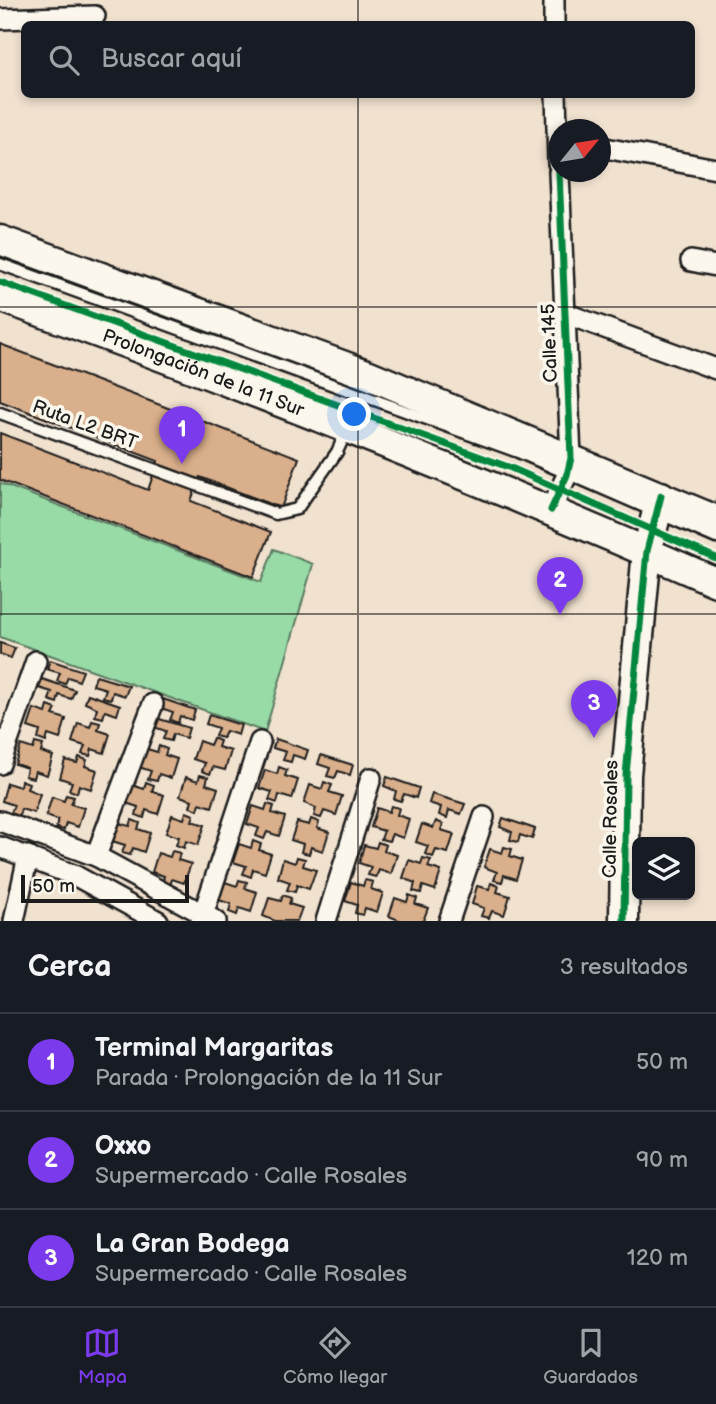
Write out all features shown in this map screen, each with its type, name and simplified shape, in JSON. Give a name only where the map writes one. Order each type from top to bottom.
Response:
[{"type":"main road","points":[[0,240],[369,375],[569,467],[659,503],[716,520]]},
{"type":"main road","name":"Prolongación de la 11 Sur","points":[[0,297],[348,425],[553,505],[648,545],[716,582]]},
{"type":"main road","name":"Calle Rosales","points":[[624,921],[626,775],[648,545],[659,503]]},
{"type":"street","points":[[554,0],[554,21]]},
{"type":"street","points":[[0,19],[95,16]]},
{"type":"street","points":[[556,98],[557,119]]},
{"type":"street","points":[[611,149],[716,169]]},
{"type":"street","name":"Calle 145","points":[[559,182],[569,467]]},
{"type":"street","points":[[691,261],[716,266]]},
{"type":"street","points":[[564,313],[716,369]]},
{"type":"street","points":[[553,505],[569,467]]},
{"type":"street","points":[[0,764],[36,662]]},
{"type":"street","points":[[96,856],[153,704]]},
{"type":"street","points":[[0,821],[96,856],[206,919],[260,742]]},
{"type":"street","points":[[326,921],[372,778]]},
{"type":"street","points":[[449,921],[484,817]]},
{"type":"street","points":[[0,847],[76,876],[138,915],[158,921]]},
{"type":"street","points":[[14,921],[28,856]]},
{"type":"lane","points":[[0,264],[518,452],[569,467]]},
{"type":"lane","name":"Ruta L2 BRT","points":[[0,413],[276,514],[297,509],[337,452],[363,395]]},
{"type":"lane","points":[[659,503],[716,538]]},
{"type":"lane","points":[[648,545],[716,568]]},
{"type":"green space","points":[[0,483],[261,582],[274,549],[313,564],[265,732],[0,637]]},
{"type":"building","points":[[0,344],[299,458],[281,508],[200,477],[191,501],[271,532],[253,577],[0,480],[0,433],[148,490],[158,461],[0,401]]},
{"type":"building","points":[[0,643],[15,648],[11,658],[0,654]]},
{"type":"building","points":[[50,660],[83,671],[79,681],[68,677],[65,684],[57,681],[60,673],[47,669]]},
{"type":"building","points":[[96,676],[129,686],[125,696],[113,692],[111,699],[103,697],[106,689],[93,685]]},
{"type":"building","points":[[42,679],[75,690],[71,699],[59,695],[57,703],[49,700],[52,692],[39,688]]},
{"type":"building","points":[[88,694],[120,705],[117,715],[105,711],[103,718],[95,716],[97,708],[85,703]]},
{"type":"building","points":[[163,699],[195,710],[192,720],[180,716],[178,723],[170,720],[173,712],[161,708]]},
{"type":"building","points":[[48,706],[56,709],[53,715],[66,719],[60,739],[48,735],[46,742],[38,739],[40,731],[28,727],[34,709],[46,713]]},
{"type":"building","points":[[209,715],[241,725],[238,735],[226,731],[223,738],[215,736],[218,728],[206,724]]},
{"type":"building","points":[[156,718],[189,728],[186,738],[173,734],[171,741],[163,739],[166,731],[154,727]]},
{"type":"building","points":[[92,721],[100,723],[98,730],[110,734],[104,753],[92,749],[90,756],[82,754],[85,746],[72,742],[78,723],[90,727]]},
{"type":"building","points":[[213,738],[220,741],[218,747],[231,751],[225,770],[213,767],[210,774],[202,771],[205,763],[193,759],[199,741],[210,745]]},
{"type":"building","points":[[276,739],[308,750],[305,759],[293,755],[291,762],[283,760],[286,752],[273,748]]},
{"type":"building","points":[[35,743],[43,745],[41,752],[53,756],[47,775],[35,771],[33,778],[25,776],[27,768],[15,764],[21,745],[33,749]]},
{"type":"building","points":[[159,746],[167,749],[165,755],[177,759],[171,778],[159,774],[157,781],[148,779],[151,771],[139,767],[144,748],[157,752]]},
{"type":"building","points":[[321,755],[353,765],[350,775],[338,771],[335,778],[327,776],[330,768],[318,764]]},
{"type":"building","points":[[79,757],[87,760],[85,766],[97,770],[91,789],[79,785],[77,793],[69,790],[72,782],[60,778],[65,760],[77,763]]},
{"type":"building","points":[[279,767],[287,770],[285,776],[298,780],[292,799],[279,795],[277,803],[269,800],[272,792],[259,788],[265,770],[277,774]]},
{"type":"building","points":[[200,775],[208,777],[206,784],[218,788],[212,807],[200,803],[198,810],[190,807],[192,800],[180,796],[186,777],[198,781]]},
{"type":"building","points":[[387,777],[419,788],[416,798],[404,794],[401,801],[394,799],[396,791],[384,786]]},
{"type":"building","points":[[21,780],[29,783],[27,789],[40,794],[34,813],[21,809],[19,816],[11,813],[14,805],[2,801],[7,783],[20,787]]},
{"type":"building","points":[[146,782],[154,785],[152,791],[164,795],[158,814],[146,810],[144,818],[136,815],[138,807],[126,803],[132,785],[144,789]]},
{"type":"building","points":[[324,782],[332,785],[329,792],[342,796],[336,815],[324,811],[321,818],[314,816],[316,808],[304,803],[310,785],[322,789]]},
{"type":"building","points":[[432,794],[465,804],[461,814],[449,810],[447,818],[439,815],[441,807],[429,803]]},
{"type":"building","points":[[66,795],[74,797],[71,804],[84,808],[78,827],[66,823],[64,830],[56,828],[58,820],[46,816],[52,797],[64,801]]},
{"type":"building","points":[[267,804],[274,806],[272,813],[285,817],[279,836],[267,832],[264,839],[256,836],[259,828],[247,824],[253,806],[265,810]]},
{"type":"building","points":[[391,806],[399,808],[397,815],[409,819],[403,838],[392,834],[389,841],[381,839],[384,831],[371,827],[377,808],[389,812]]},
{"type":"building","points":[[186,812],[194,815],[192,821],[205,825],[198,845],[186,841],[184,848],[176,845],[179,837],[166,833],[172,815],[184,819]]},
{"type":"building","points":[[503,818],[535,829],[532,839],[520,835],[518,842],[510,840],[512,832],[500,827]]},
{"type":"building","points":[[311,819],[319,822],[317,828],[329,832],[323,851],[311,847],[309,854],[301,852],[303,844],[291,840],[297,822],[309,825]]},
{"type":"building","points":[[132,820],[140,823],[138,829],[150,833],[144,852],[133,848],[130,855],[122,853],[125,845],[112,841],[118,823],[130,826]]},
{"type":"building","points":[[436,821],[443,824],[441,830],[454,834],[448,853],[436,850],[433,857],[425,854],[428,846],[416,842],[422,824],[433,828]]},
{"type":"building","points":[[253,841],[261,844],[259,850],[271,854],[265,873],[253,869],[251,877],[243,874],[246,866],[233,862],[239,844],[251,848]]},
{"type":"building","points":[[378,842],[386,845],[384,851],[397,855],[391,874],[379,870],[376,877],[368,875],[371,867],[359,863],[364,845],[376,848]]},
{"type":"building","points":[[504,847],[512,849],[510,856],[522,860],[516,879],[504,875],[502,882],[494,880],[497,872],[484,867],[490,849],[502,853]]},
{"type":"building","points":[[172,851],[180,853],[178,860],[191,864],[184,883],[172,879],[170,886],[162,884],[164,876],[152,872],[158,853],[170,857]]},
{"type":"building","points":[[297,857],[305,859],[303,866],[316,870],[309,889],[297,885],[295,892],[287,890],[290,882],[278,878],[283,859],[295,863]]},
{"type":"building","points":[[423,858],[431,860],[428,867],[441,871],[435,890],[423,886],[421,893],[413,891],[415,883],[403,878],[409,860],[421,864]]},
{"type":"building","points":[[239,880],[247,882],[245,888],[257,892],[251,912],[239,908],[237,915],[229,912],[231,904],[219,900],[225,882],[237,886]]},
{"type":"building","points":[[365,880],[373,882],[371,889],[383,893],[377,912],[365,908],[363,915],[355,913],[357,905],[345,901],[351,882],[363,886]]},
{"type":"building","points":[[491,883],[499,886],[497,892],[510,896],[504,915],[492,911],[489,918],[481,916],[484,908],[472,904],[477,886],[489,889]]},
{"type":"building","points":[[283,895],[291,898],[289,904],[302,908],[297,921],[275,921],[263,916],[269,898],[281,901]]},
{"type":"building","points":[[409,895],[417,898],[415,904],[428,908],[423,921],[401,921],[389,916],[395,898],[407,902]]},
{"type":"cycle path","points":[[551,510],[567,475],[571,458],[559,182]]},
{"type":"cycle path","points":[[0,282],[511,468],[716,558]]},
{"type":"cycle path","points":[[624,921],[626,775],[647,551],[661,496]]},
{"type":"place","name":"Terminal Margaritas","points":[[182,464]]},
{"type":"place","name":"Oxxo","points":[[560,615]]},
{"type":"place","name":"La Gran Bodega","points":[[594,738]]}]
